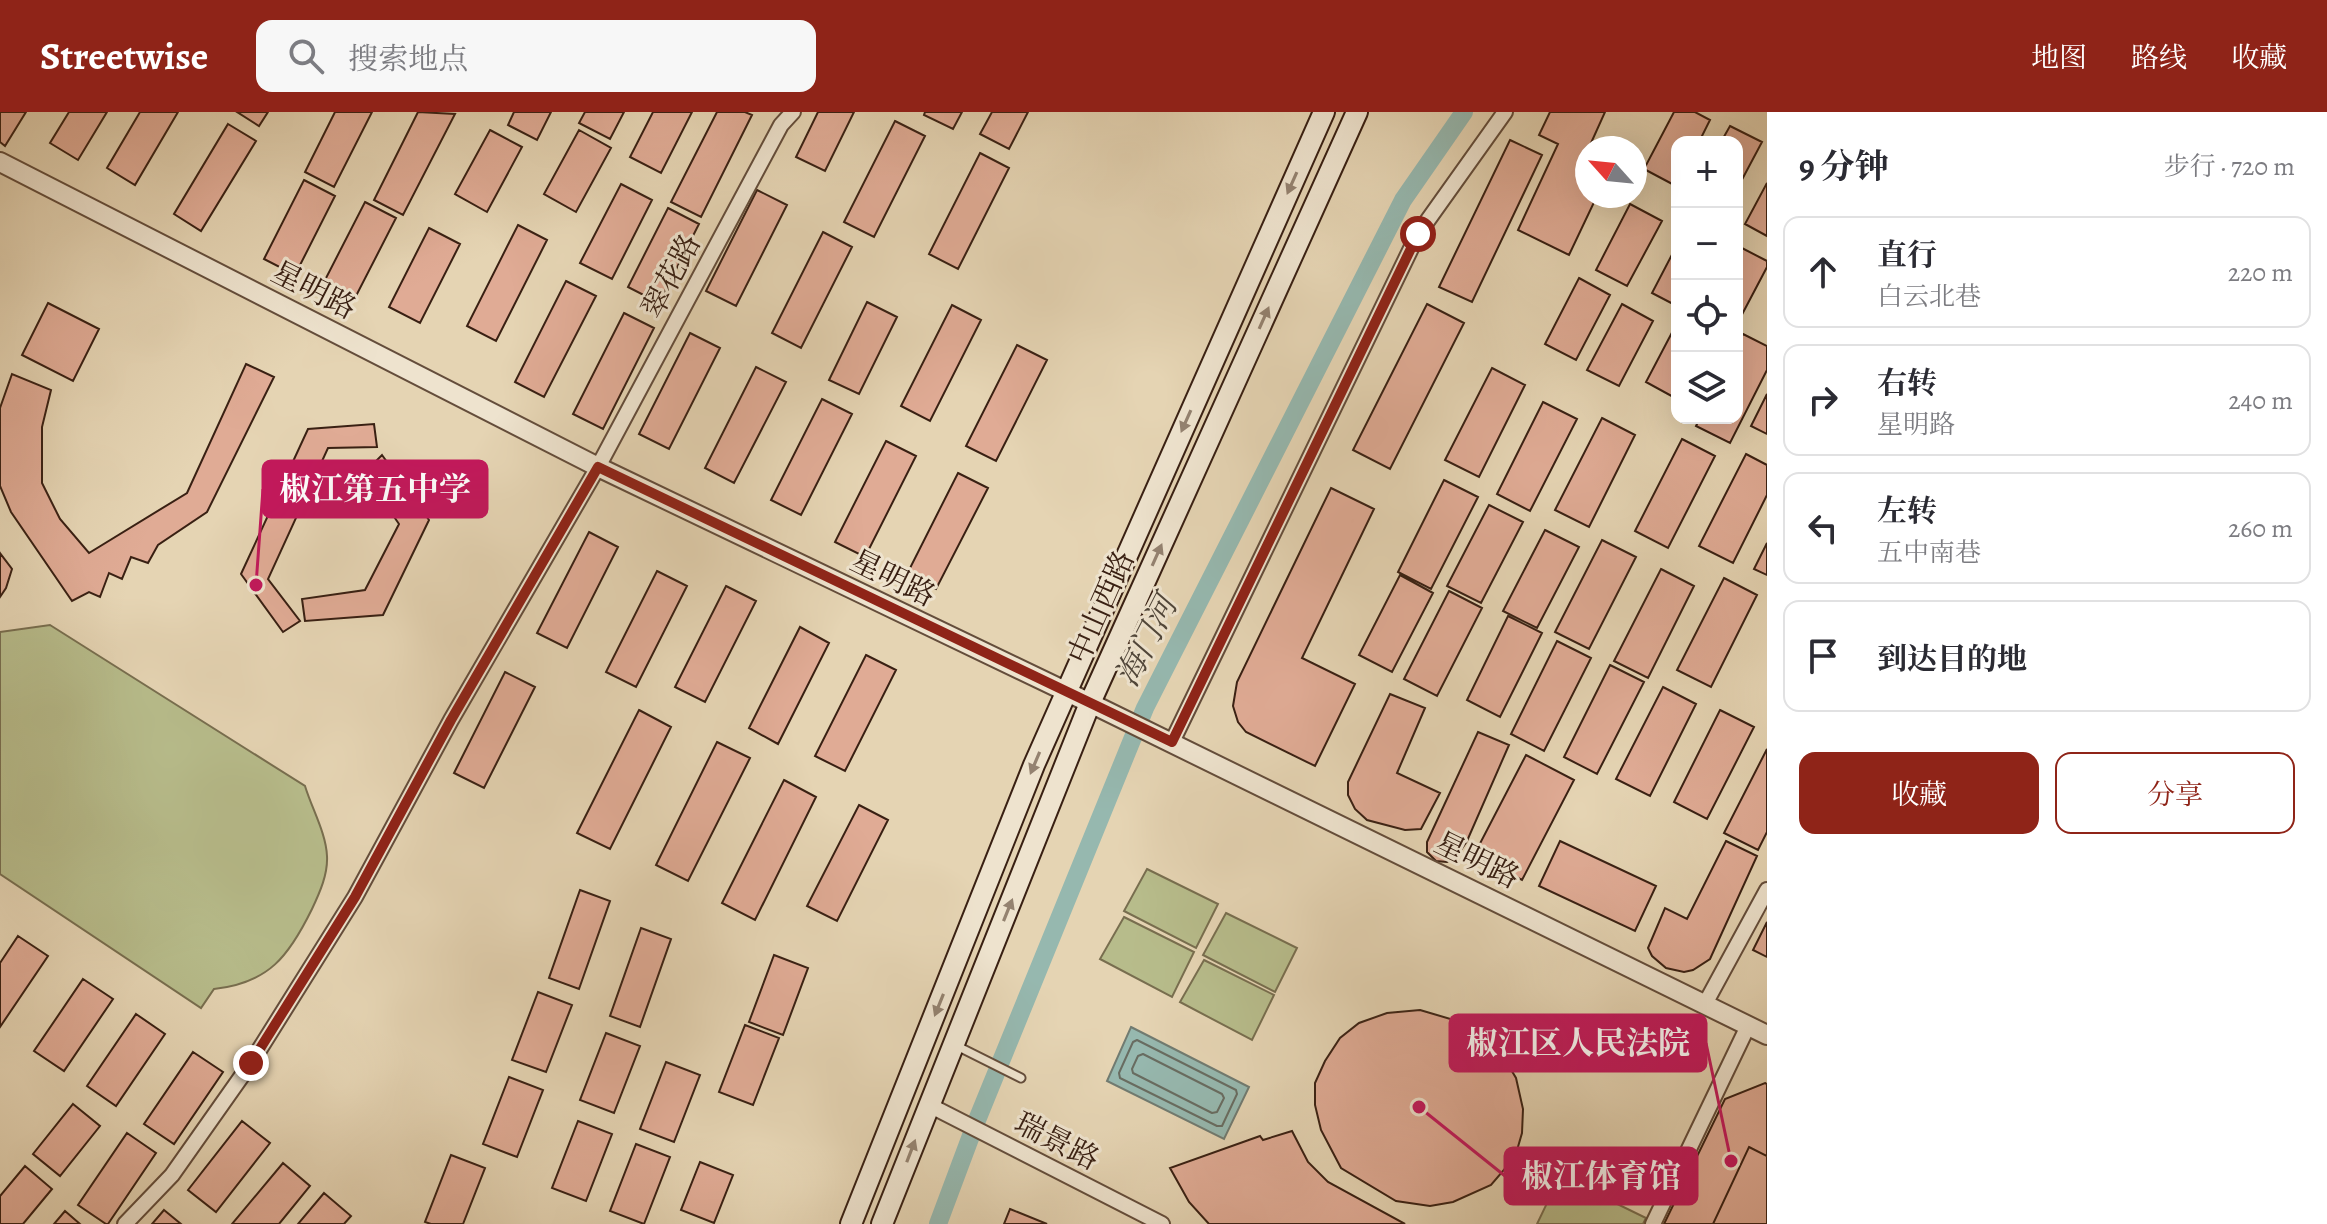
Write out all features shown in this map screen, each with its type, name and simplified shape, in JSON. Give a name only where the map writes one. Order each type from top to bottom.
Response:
[{"type":"main road","name":"中山西路","points":[[851,1224],[1034,765],[1324,112]]},
{"type":"main road","name":"中山西路","points":[[882,1224],[953,1044],[1097,706],[1357,112]]},
{"type":"street","name":"翠花路","points":[[125,1224],[172,1175],[233,1088],[355,897],[451,720],[598,467],[781,125],[793,112]]},
{"type":"street","points":[[1172,742],[1418,234],[1505,112]]},
{"type":"street","name":"星明路","points":[[0,162],[598,467],[1172,742],[1767,1035]]},
{"type":"street","points":[[1705,1004],[1767,890]]},
{"type":"street","points":[[1653,1224],[1748,1026]]},
{"type":"street","name":"瑞景路","points":[[929,1105],[1162,1224]]},
{"type":"lane","points":[[953,1044],[1021,1078]]},
{"type":"green space","points":[[50,625],[305,786],[326,847],[327,863],[321,890],[295,940],[275,964],[249,981],[214,989],[201,1008],[0,874],[0,632]]},
{"type":"green space","points":[[1147,869],[1218,904],[1196,948],[1124,911]]},
{"type":"green space","points":[[1226,913],[1297,948],[1275,992],[1203,955]]},
{"type":"green space","points":[[1124,917],[1194,952],[1172,997],[1100,959]]},
{"type":"green space","points":[[1204,960],[1274,995],[1252,1040],[1180,1002]]},
{"type":"green space","points":[[1560,1176],[1646,1218],[1643,1224],[1537,1224]]},
{"type":"water","points":[[1131,1027],[1249,1087],[1224,1139],[1107,1081]]},
{"type":"building","points":[[0,112],[26,112],[5,146],[0,142]]},
{"type":"building","points":[[69,112],[107,112],[78,160],[50,143]]},
{"type":"building","points":[[140,112],[178,112],[135,185],[107,168]]},
{"type":"building","points":[[237,112],[268,112],[259,126]]},
{"type":"building","points":[[335,112],[372,112],[334,187],[305,172]]},
{"type":"building","points":[[418,112],[455,114],[403,215],[374,200]]},
{"type":"building","points":[[514,112],[551,112],[537,140],[508,125]]},
{"type":"building","points":[[585,112],[624,112],[610,139],[579,123]]},
{"type":"building","points":[[653,112],[692,112],[661,173],[630,157]]},
{"type":"building","points":[[717,112],[752,115],[701,217],[671,202]]},
{"type":"building","points":[[818,112],[854,112],[825,171],[796,157]]},
{"type":"building","points":[[925,112],[962,112],[953,129],[924,115]]},
{"type":"building","points":[[992,112],[1028,112],[1009,149],[980,134]]},
{"type":"building","points":[[1550,112],[1605,112],[1594,136],[1575,136],[1575,208],[1591,208],[1569,255],[1518,230],[1558,144],[1539,135]]},
{"type":"building","points":[[1674,112],[1695,112],[1710,120],[1702,136],[1671,136],[1671,183],[1647,171],[1647,163]]},
{"type":"building","points":[[895,121],[925,136],[874,237],[844,222]]},
{"type":"building","points":[[228,124],[256,141],[201,231],[174,214]]},
{"type":"building","points":[[1730,126],[1762,142],[1743,178],[1743,136],[1724,136]]},
{"type":"building","points":[[490,130],[522,147],[487,212],[455,194]]},
{"type":"building","points":[[579,130],[611,148],[576,212],[544,194]]},
{"type":"building","points":[[1510,140],[1542,155],[1472,302],[1439,287]]},
{"type":"building","points":[[980,153],[1009,168],[958,269],[929,254]]},
{"type":"building","points":[[304,180],[335,196],[295,275],[264,259]]},
{"type":"building","points":[[1767,183],[1767,236],[1745,224]]},
{"type":"building","points":[[621,184],[652,200],[612,279],[580,263]]},
{"type":"building","points":[[757,190],[787,205],[736,306],[706,291]]},
{"type":"building","points":[[365,202],[396,218],[356,296],[325,280]]},
{"type":"building","points":[[668,208],[699,224],[659,303],[628,287]]},
{"type":"building","points":[[1628,208],[1638,208],[1662,221],[1627,286],[1596,270]]},
{"type":"building","points":[[518,225],[547,240],[496,341],[467,326]]},
{"type":"building","points":[[429,228],[460,244],[420,323],[389,307]]},
{"type":"building","points":[[823,232],[852,247],[801,348],[772,333]]},
{"type":"building","points":[[1743,249],[1767,261],[1767,267],[1743,313]]},
{"type":"building","points":[[1671,257],[1671,303],[1652,293]]},
{"type":"building","points":[[1579,278],[1610,295],[1576,360],[1545,344]]},
{"type":"building","points":[[566,281],[596,296],[544,397],[515,382]]},
{"type":"building","points":[[867,302],[897,317],[859,394],[829,380]]},
{"type":"building","points":[[48,303],[99,329],[73,381],[22,355]]},
{"type":"building","points":[[1427,304],[1464,323],[1390,469],[1353,450]]},
{"type":"building","points":[[1622,304],[1653,321],[1619,386],[1587,370]]},
{"type":"building","points":[[952,305],[981,320],[930,421],[901,406]]},
{"type":"building","points":[[624,313],[654,328],[603,429],[573,414]]},
{"type":"building","points":[[690,333],[720,348],[669,449],[639,434]]},
{"type":"building","points":[[1671,334],[1671,396],[1646,382]]},
{"type":"building","points":[[1743,334],[1767,346],[1767,370],[1743,417]]},
{"type":"building","points":[[1017,345],[1047,360],[996,461],[966,446]]},
{"type":"building","points":[[246,364],[274,377],[207,512],[158,545],[148,563],[131,557],[122,579],[109,573],[100,597],[89,592],[72,601],[11,512],[0,486],[0,408],[12,374],[51,390],[42,427],[42,483],[60,519],[89,553],[187,493]]},
{"type":"building","points":[[756,367],[786,382],[734,483],[705,468]]},
{"type":"building","points":[[1492,368],[1525,385],[1479,477],[1445,460]]},
{"type":"building","points":[[1767,394],[1767,434],[1751,426]]},
{"type":"building","points":[[822,399],[852,414],[801,515],[771,500]]},
{"type":"building","points":[[1543,402],[1577,419],[1530,511],[1497,494]]},
{"type":"building","points":[[1602,418],[1635,435],[1589,527],[1555,510]]},
{"type":"building","points":[[374,424],[377,447],[328,448],[268,579],[300,621],[283,632],[241,574],[308,429]]},
{"type":"building","points":[[1697,424],[1740,424],[1730,443]]},
{"type":"building","points":[[1682,439],[1715,456],[1668,548],[1635,531]]},
{"type":"building","points":[[886,441],[916,456],[865,557],[835,542]]},
{"type":"building","points":[[1746,454],[1767,465],[1767,495],[1733,563],[1699,546]]},
{"type":"building","points":[[382,455],[429,520],[383,615],[305,621],[302,599],[365,590],[399,524],[364,473]]},
{"type":"building","points":[[958,473],[988,488],[936,589],[907,574]]},
{"type":"building","points":[[1444,480],[1478,497],[1431,589],[1398,572]]},
{"type":"building","points":[[1331,488],[1374,509],[1302,658],[1355,684],[1315,766],[1246,732],[1238,722],[1233,706],[1237,682]]},
{"type":"building","points":[[1489,505],[1523,522],[1481,603],[1447,586]]},
{"type":"building","points":[[1545,530],[1579,547],[1537,628],[1503,611]]},
{"type":"building","points":[[589,532],[618,547],[567,648],[537,633]]},
{"type":"building","points":[[1602,540],[1636,557],[1589,649],[1555,632]]},
{"type":"building","points":[[1767,543],[1767,575],[1754,569]]},
{"type":"building","points":[[0,553],[12,569],[0,597]]},
{"type":"building","points":[[1661,569],[1694,586],[1648,678],[1614,661]]},
{"type":"building","points":[[657,571],[687,586],[636,687],[606,672]]},
{"type":"building","points":[[1400,575],[1433,593],[1392,672],[1359,655]]},
{"type":"building","points":[[1724,578],[1757,595],[1711,687],[1677,670]]},
{"type":"building","points":[[726,586],[756,601],[705,702],[675,687]]},
{"type":"building","points":[[1449,591],[1482,608],[1437,696],[1404,679]]},
{"type":"building","points":[[1508,616],[1542,633],[1500,717],[1467,700]]},
{"type":"building","points":[[800,627],[829,643],[778,744],[749,728]]},
{"type":"building","points":[[1557,641],[1591,658],[1544,751],[1511,734]]},
{"type":"building","points":[[866,655],[896,670],[845,771],[815,756]]},
{"type":"building","points":[[1610,665],[1644,682],[1597,774],[1564,757]]},
{"type":"building","points":[[505,672],[535,687],[484,788],[454,773]]},
{"type":"building","points":[[1663,687],[1696,704],[1650,796],[1616,779]]},
{"type":"building","points":[[1390,694],[1425,708],[1397,773],[1440,793],[1421,829],[1405,830],[1367,820],[1355,809],[1348,795],[1348,782]]},
{"type":"building","points":[[639,710],[671,727],[610,849],[577,833]]},
{"type":"building","points":[[1720,710],[1754,727],[1707,819],[1674,802]]},
{"type":"building","points":[[1478,732],[1509,745],[1467,841],[1457,856],[1447,862],[1436,861],[1427,852],[1427,842]]},
{"type":"building","points":[[717,742],[750,758],[688,881],[656,865]]},
{"type":"building","points":[[1767,749],[1767,832],[1758,850],[1724,833]]},
{"type":"building","points":[[1526,755],[1574,780],[1522,880],[1474,855]]},
{"type":"building","points":[[784,780],[816,797],[755,920],[722,903]]},
{"type":"building","points":[[859,805],[888,820],[837,921],[807,906]]},
{"type":"building","points":[[1560,841],[1656,886],[1635,931],[1539,886]]},
{"type":"building","points":[[1726,841],[1757,856],[1710,959],[1684,972],[1666,968],[1648,948],[1665,908],[1687,919]]},
{"type":"building","points":[[580,890],[610,901],[579,989],[549,978]]},
{"type":"building","points":[[1767,922],[1767,957],[1753,950]]},
{"type":"building","points":[[641,928],[671,939],[640,1027],[610,1016]]},
{"type":"building","points":[[18,936],[48,956],[0,1027],[0,963]]},
{"type":"building","points":[[774,955],[808,968],[783,1035],[749,1022]]},
{"type":"building","points":[[83,979],[113,999],[64,1071],[34,1051]]},
{"type":"building","points":[[538,992],[572,1005],[546,1072],[512,1060]]},
{"type":"building","points":[[1420,1010],[1464,1023],[1488,1039],[1516,1078],[1523,1109],[1522,1133],[1515,1157],[1491,1185],[1453,1202],[1430,1206],[1396,1201],[1341,1168],[1321,1130],[1315,1105],[1315,1083],[1340,1038],[1359,1023],[1387,1013]]},
{"type":"building","points":[[136,1014],[165,1034],[116,1106],[87,1086]]},
{"type":"building","points":[[745,1025],[779,1038],[753,1105],[719,1092]]},
{"type":"building","points":[[606,1033],[640,1046],[614,1113],[580,1100]]},
{"type":"building","points":[[193,1052],[223,1072],[174,1144],[144,1124]]},
{"type":"building","points":[[666,1062],[700,1075],[674,1142],[640,1129]]},
{"type":"building","points":[[509,1077],[543,1090],[517,1157],[483,1144]]},
{"type":"building","points":[[1765,1083],[1767,1224],[1664,1224],[1725,1099]]},
{"type":"building","points":[[73,1104],[100,1126],[60,1176],[33,1154]]},
{"type":"building","points":[[242,1121],[270,1143],[216,1212],[188,1190]]},
{"type":"building","points":[[578,1121],[612,1134],[586,1201],[552,1188]]},
{"type":"building","points":[[1292,1131],[1308,1162],[1328,1182],[1405,1224],[1209,1224],[1189,1202],[1170,1168],[1260,1136],[1263,1140]]},
{"type":"building","points":[[127,1133],[156,1153],[106,1224],[78,1205]]},
{"type":"building","points":[[636,1144],[670,1157],[644,1224],[610,1211]]},
{"type":"building","points":[[1749,1147],[1767,1156],[1767,1224],[1713,1224]]},
{"type":"building","points":[[451,1155],[485,1168],[463,1224],[425,1222]]},
{"type":"building","points":[[700,1162],[733,1175],[714,1223],[681,1210]]},
{"type":"building","points":[[283,1163],[310,1186],[279,1224],[232,1224]]},
{"type":"building","points":[[25,1166],[52,1189],[23,1224],[0,1224],[0,1196]]},
{"type":"building","points":[[324,1193],[351,1216],[344,1224],[298,1224]]},
{"type":"building","points":[[1010,1209],[1047,1224],[1004,1224]]},
{"type":"building","points":[[164,1210],[181,1224],[152,1224]]},
{"type":"building","points":[[65,1211],[80,1224],[54,1224]]},
{"type":"waterway","name":"海门河","points":[[938,1224],[975,1125],[1145,708],[1403,200],[1464,112]]},
{"type":"place","name":"椒江第五中学","points":[[256,585]]},
{"type":"place","name":"椒江体育馆","points":[[1419,1107]]},
{"type":"place","name":"椒江区人民法院","points":[[1731,1161]]},
{"type":"route","points":[[251,1063],[355,897],[451,720],[598,467],[1172,742],[1418,234]]}]
